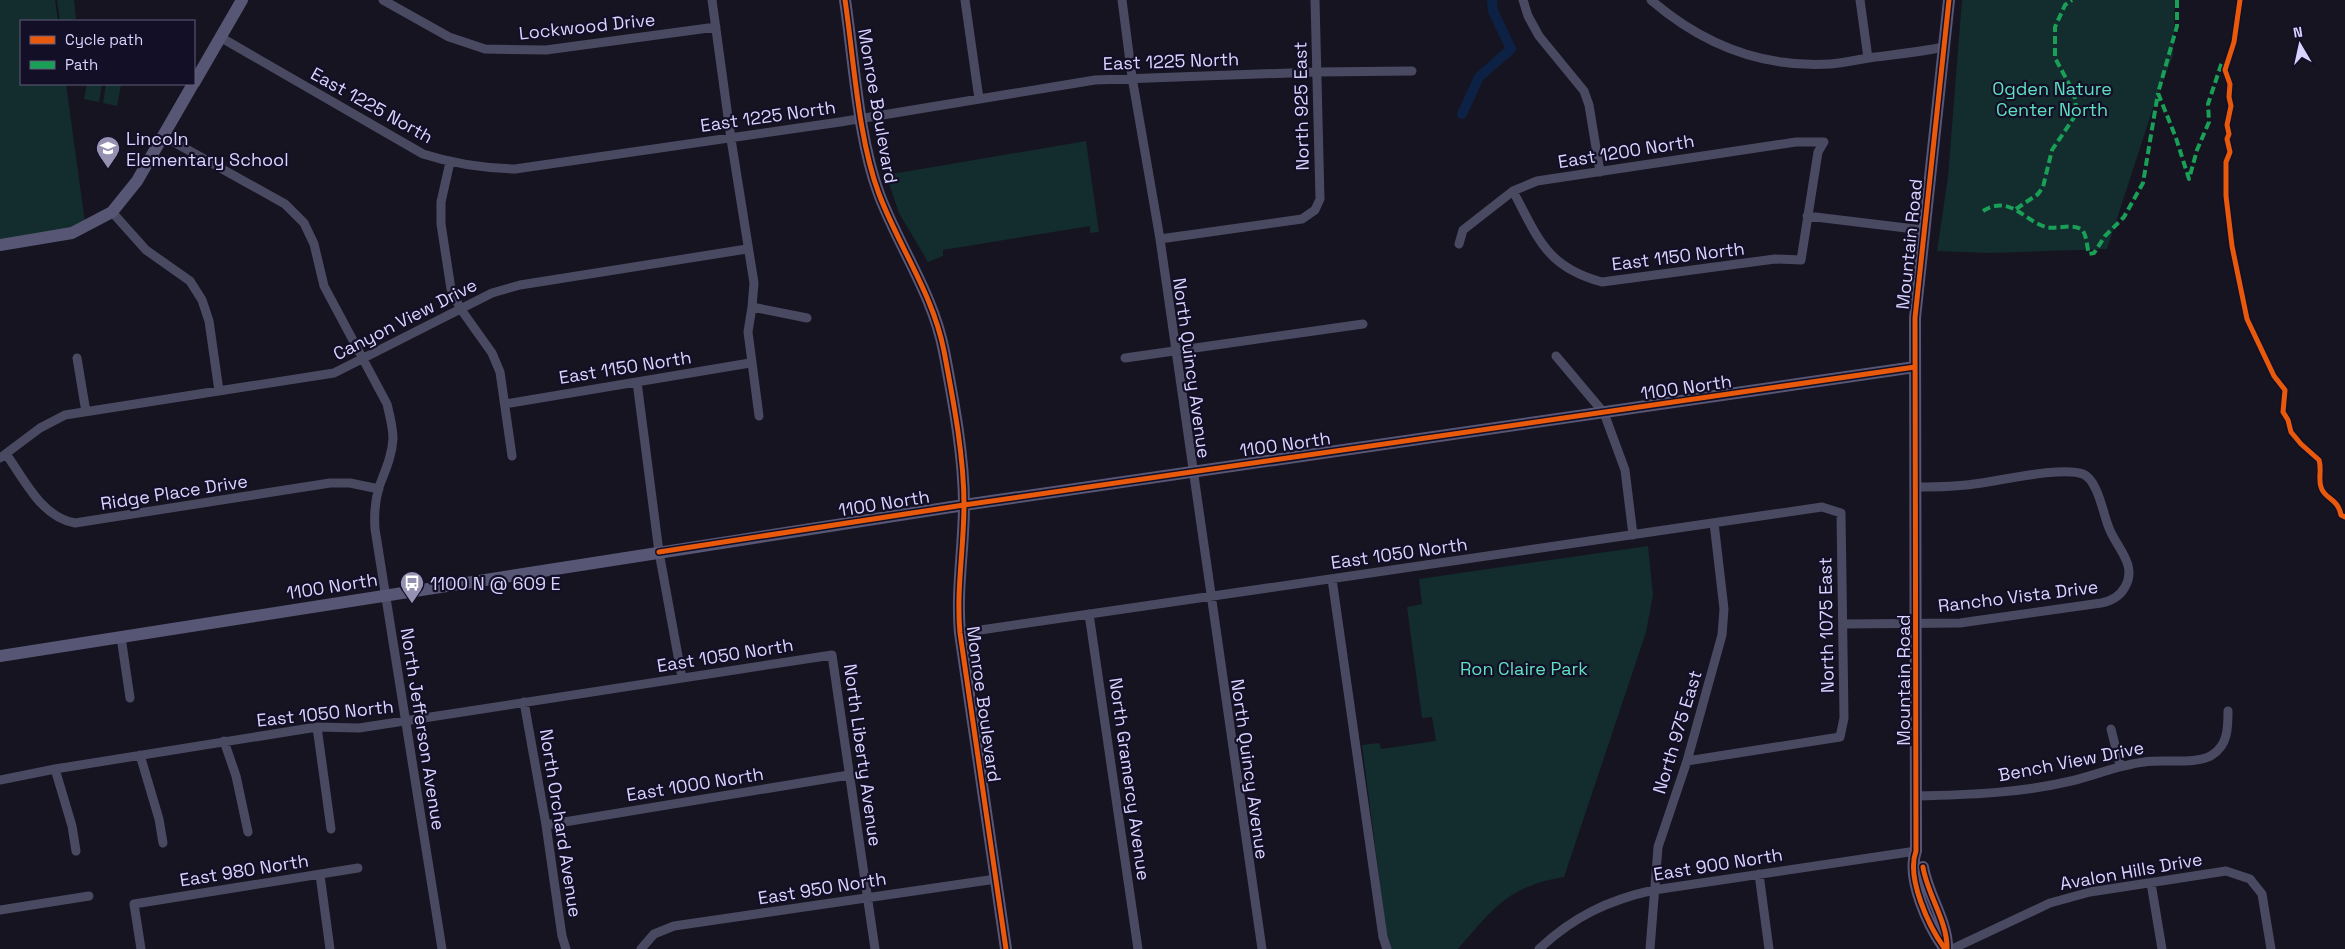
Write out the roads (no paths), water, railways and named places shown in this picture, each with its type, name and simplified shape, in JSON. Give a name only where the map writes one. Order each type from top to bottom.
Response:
[{"type":"street","points":[[195,81],[242,0]]},
{"type":"street","name":"Lockwood Drive","points":[[383,0],[449,37],[485,49],[546,50],[716,27]]},
{"type":"street","points":[[712,0],[747,249],[754,283],[748,332],[750,363],[759,416]]},
{"type":"street","name":"Monroe Boulevard","points":[[845,0],[870,163],[879,192],[928,297],[944,349],[957,433],[964,505],[957,606],[1006,949]]},
{"type":"street","points":[[965,0],[979,99]]},
{"type":"street","name":"North Quincy Avenue","points":[[1122,0],[1132,77],[1160,239],[1262,949]]},
{"type":"street","name":"North 925 East","points":[[1160,239],[1302,218],[1316,210],[1320,199],[1315,0]]},
{"type":"street","points":[[1523,0],[1528,16],[1539,36],[1584,91],[1589,105],[1600,172]]},
{"type":"street","points":[[1651,0],[1696,34],[1738,53],[1762,59],[1809,64],[1830,64],[1943,47]]},
{"type":"street","points":[[1860,0],[1868,58]]},
{"type":"street","name":"Mountain Road","points":[[1946,949],[1947,937],[1925,881],[1921,858],[1916,852],[1917,487],[1915,318],[1949,0]]},
{"type":"street","name":"East 1225 North","points":[[220,37],[423,154],[450,162],[484,168],[515,169],[862,119],[1095,80],[1132,77],[1317,72],[1412,72]]},
{"type":"street","points":[[0,245],[72,234],[112,212],[136,182],[193,85]]},
{"type":"street","name":"North Jefferson Avenue","points":[[163,136],[285,204],[304,223],[314,244],[324,286],[387,404],[392,422],[393,439],[390,459],[379,489],[374,511],[374,530],[442,949]]},
{"type":"street","name":"East 1200 North","points":[[1459,244],[1462,230],[1514,191],[1537,181],[1796,142],[1824,142],[1818,152],[1808,216]]},
{"type":"street","points":[[450,162],[442,202],[441,224],[451,288],[460,308],[492,353],[500,372],[512,456]]},
{"type":"street","name":"East 1150 North","points":[[1514,191],[1540,243],[1549,254],[1562,265],[1583,277],[1602,282],[1776,259],[1801,260],[1808,216]]},
{"type":"street","points":[[112,212],[146,250],[190,282],[202,300],[209,321],[219,391]]},
{"type":"street","points":[[1808,216],[1923,230]]},
{"type":"street","name":"Canyon View Drive","points":[[3,456],[48,424],[65,415],[334,373],[363,360],[460,308],[492,293],[520,285],[747,249]]},
{"type":"street","points":[[752,307],[807,318]]},
{"type":"street","points":[[1125,358],[1363,324]]},
{"type":"street","points":[[1556,356],[1604,412],[1625,470],[1633,535]]},
{"type":"street","points":[[77,358],[86,412]]},
{"type":"street","name":"East 1150 North","points":[[504,404],[750,363]]},
{"type":"street","name":"1100 North","points":[[0,656],[964,505],[1915,367]]},
{"type":"street","points":[[637,382],[660,552],[682,678]]},
{"type":"street","name":"Ridge Place Drive","points":[[3,456],[50,514],[62,521],[75,523],[330,483],[350,483],[379,489]]},
{"type":"street","name":"Rancho Vista Drive","points":[[1916,624],[1960,623],[2101,603],[2118,596],[2128,583],[2129,576],[2127,560],[2110,530],[2097,490],[2085,475],[2069,471],[1972,485],[1917,487]]},
{"type":"street","name":"East 1050 North","points":[[960,633],[1822,507],[1841,513]]},
{"type":"street","name":"North 1075 East","points":[[1687,761],[1840,737],[1844,718],[1841,513]]},
{"type":"street","name":"North 975 East","points":[[1650,949],[1658,847],[1687,761],[1722,636],[1724,609],[1714,523]]},
{"type":"street","points":[[1332,579],[1386,949]]},
{"type":"street","name":"North Gramercy Avenue","points":[[1090,614],[1138,949]]},
{"type":"street","points":[[1843,624],[1916,624]]},
{"type":"street","points":[[120,637],[130,698]]},
{"type":"street","name":"East 1050 North","points":[[0,780],[55,769],[317,727],[359,728],[832,655]]},
{"type":"street","name":"North Liberty Avenue","points":[[832,655],[875,949]]},
{"type":"street","name":"North Orchard Avenue","points":[[524,702],[546,825],[562,936],[566,949]]},
{"type":"street","name":"Bench View Drive","points":[[1916,796],[1973,794],[2033,787],[2071,781],[2120,765],[2148,761],[2199,759],[2211,756],[2222,747],[2228,733],[2228,711]]},
{"type":"street","points":[[317,727],[331,829]]},
{"type":"street","points":[[2111,729],[2120,765]]},
{"type":"street","points":[[224,742],[236,776],[248,832]]},
{"type":"street","points":[[140,755],[160,819],[163,843]]},
{"type":"street","points":[[55,769],[72,826],[76,851]]},
{"type":"street","name":"East 1000 North","points":[[546,825],[849,774]]},
{"type":"street","name":"East 900 North","points":[[1539,949],[1558,932],[1588,912],[1624,896],[1759,874],[1916,852]]},
{"type":"street","name":"East 980 North","points":[[141,949],[134,904],[358,868]]},
{"type":"street","name":"Avalon Hills Drive","points":[[1952,949],[2050,902],[2090,892],[2226,871],[2250,879],[2262,894],[2271,949]]},
{"type":"street","points":[[1759,874],[1769,949]]},
{"type":"street","points":[[320,875],[330,949]]},
{"type":"street","name":"East 950 North","points":[[641,949],[654,934],[674,926],[996,879]]},
{"type":"street","points":[[2151,883],[2162,949]]},
{"type":"street","points":[[0,910],[88,896]]},
{"type":"waterway","points":[[1462,114],[1479,77],[1511,49],[1493,11],[1492,0]]},
{"type":"place","name":"Lincoln Elementary School","points":[[108,169]]},
{"type":"place","name":"1100 N @ 609 E","points":[[412,604]]},
{"type":"park label","name":"Ogden Nature Center North","points":[[2052,98]]},
{"type":"park label","name":"Ron Claire Park","points":[[1524,668]]}]
